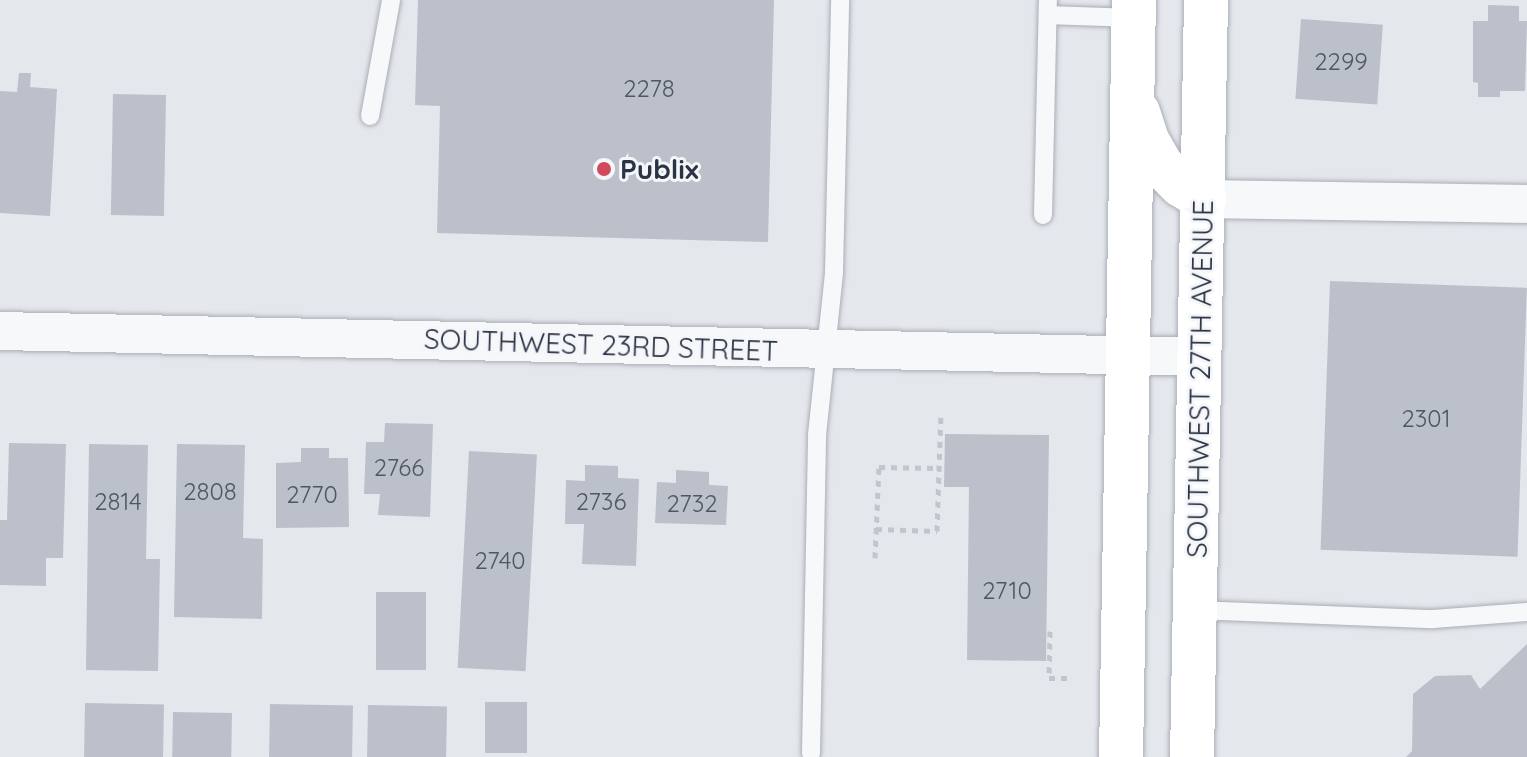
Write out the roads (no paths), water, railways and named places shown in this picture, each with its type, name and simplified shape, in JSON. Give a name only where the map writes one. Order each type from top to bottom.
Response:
[{"type":"highway","name":"SOUTHWEST 27TH AVENUE","points":[[1192,757],[1206,0]]},
{"type":"highway","points":[[1121,757],[1134,9]]},
{"type":"highway","points":[[1133,93],[1148,142],[1162,166],[1204,199]]},
{"type":"street","points":[[1204,199],[1527,204]]},
{"type":"street","name":"SOUTHWEST 23RD STREET","points":[[0,331],[1201,357]]},
{"type":"lane","points":[[370,116],[391,0]]},
{"type":"lane","points":[[811,753],[817,435],[834,272],[840,0]]},
{"type":"lane","points":[[1043,215],[1048,7],[1134,9]]},
{"type":"lane","points":[[1195,610],[1433,619],[1527,612]]},
{"type":"place","name":"Publix","points":[[604,169]]}]
